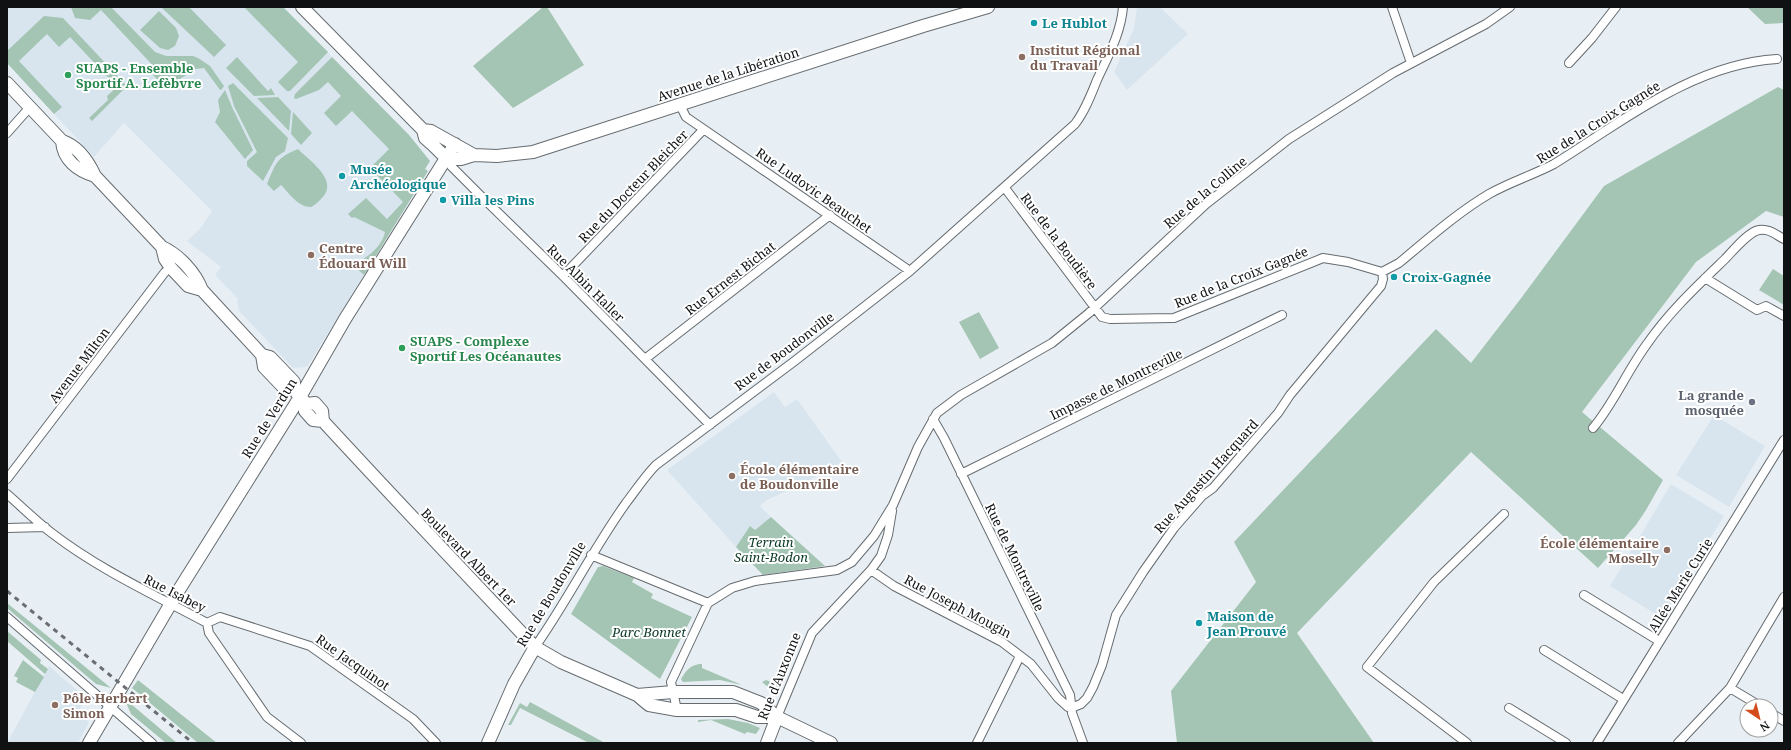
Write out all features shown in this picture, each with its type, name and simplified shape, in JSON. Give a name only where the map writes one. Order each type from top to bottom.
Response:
[{"type":"main road","name":"Avenue de la Libération","points":[[302,7],[423,130],[425,138],[447,158],[461,159],[474,155],[497,156],[533,152],[916,28],[988,7]]},
{"type":"main road","name":"Boulevard Albert 1er","points":[[7,83],[62,141],[71,144],[89,163],[95,176],[162,247],[173,253],[197,279],[202,290],[262,355],[264,367],[285,389],[315,403],[322,411],[323,421],[535,647],[561,662],[637,695],[649,705],[663,709],[676,710],[730,709],[757,717],[776,717]]},
{"type":"main road","name":"Avenue de la Libération","points":[[423,130],[431,131],[474,155]]},
{"type":"main road","name":"Rue de Verdun","points":[[89,743],[171,605],[300,397],[341,325],[455,144]]},
{"type":"main road","name":"Boulevard Albert 1er","points":[[162,247],[165,259],[171,268],[188,286],[202,290]]},
{"type":"main road","name":"Rue de Boudonville","points":[[488,743],[514,684],[535,647]]},
{"type":"main road","points":[[637,695],[673,692],[733,692],[761,703],[776,717],[831,743]]},
{"type":"main road","name":"Rue d'Auxonne","points":[[767,743],[776,717]]},
{"type":"street","name":"Rue de Boudonville","points":[[535,647],[553,621],[603,535],[652,470],[910,271],[1068,131],[1079,119],[1116,40],[1121,25],[1123,7]]},
{"type":"street","points":[[1392,7],[1411,63]]},
{"type":"street","name":"Rue de la Colline","points":[[893,505],[918,447],[937,414],[961,395],[1052,343],[1095,308],[1224,189],[1309,126],[1411,63],[1486,24],[1510,7]]},
{"type":"street","points":[[1569,63],[1592,38],[1616,7]]},
{"type":"street","name":"Rue de la Croix Gagnée","points":[[1095,308],[1102,317],[1110,319],[1174,318],[1323,258],[1344,261],[1382,272],[1399,263],[1462,212],[1489,194],[1554,164],[1665,94],[1726,68],[1748,62],[1776,59]]},
{"type":"street","name":"Rue Ludovic Beauchet","points":[[680,104],[686,118],[910,271]]},
{"type":"street","points":[[7,133],[30,107]]},
{"type":"street","name":"Rue du Docteur Bleicher","points":[[563,276],[703,130]]},
{"type":"street","name":"Rue Albin Haller","points":[[447,158],[452,166],[482,197],[710,424]]},
{"type":"street","name":"Rue de la Boudière","points":[[1005,188],[1095,308]]},
{"type":"street","name":"Rue Ernest Bichat","points":[[645,360],[830,215]]},
{"type":"street","points":[[1593,428],[1648,342],[1678,306],[1743,240],[1756,231],[1769,230],[1784,239]]},
{"type":"street","name":"Avenue Milton","points":[[7,479],[165,272],[171,268]]},
{"type":"street","name":"Rue Augustin Hacquard","points":[[1071,708],[1081,704],[1087,698],[1102,665],[1116,615],[1160,546],[1202,496],[1213,488],[1278,413],[1290,395],[1381,286],[1383,279],[1382,272]]},
{"type":"street","points":[[1705,278],[1757,310],[1766,306],[1784,316]]},
{"type":"street","name":"Impasse de Montreville","points":[[961,474],[1282,315]]},
{"type":"street","name":"Rue de Montreville","points":[[933,420],[1070,695],[1071,708]]},
{"type":"street","name":"Allée Marie Curie","points":[[1597,743],[1784,440]]},
{"type":"street","name":"Rue Isabey","points":[[7,494],[45,527],[76,549],[126,581],[207,623],[209,634],[267,717],[301,743]]},
{"type":"street","points":[[676,710],[671,682],[708,603],[732,588],[755,581],[842,569],[856,558],[874,536],[893,505]]},
{"type":"street","name":"Rue d'Auxonne","points":[[776,717],[812,633],[871,570],[881,556],[893,505]]},
{"type":"street","points":[[1467,743],[1366,667],[1434,582],[1504,514]]},
{"type":"street","points":[[7,528],[45,527]]},
{"type":"street","points":[[874,536],[885,544]]},
{"type":"street","points":[[591,555],[708,603]]},
{"type":"street","name":"Rue Joseph Mougin","points":[[871,570],[894,586],[994,638],[1031,664],[1061,702],[1071,708]]},
{"type":"street","points":[[1584,595],[1659,641]]},
{"type":"street","points":[[1678,743],[1730,688],[1784,598]]},
{"type":"street","points":[[7,617],[152,743]]},
{"type":"street","name":"Rue Jacquinot","points":[[207,623],[220,618],[310,646],[413,719],[436,743]]},
{"type":"street","points":[[1544,650],[1623,699]]},
{"type":"street","points":[[977,743],[1020,656]]},
{"type":"street","points":[[1730,688],[1747,698]]},
{"type":"street","points":[[1071,708],[1082,743]]},
{"type":"street","points":[[1509,708],[1566,743]]},
{"type":"shaded area","points":[[7,7],[283,7],[409,135],[430,161],[425,169],[428,171],[307,367],[293,368],[239,311],[238,299],[215,275],[221,267],[187,241],[200,229],[212,211],[124,123],[94,157],[7,63]]},
{"type":"shaded area","points":[[1137,7],[1160,7],[1188,34],[1127,90],[1114,72],[1134,28]]},
{"type":"shaded area","name":"École élémentaire de Boudonville","points":[[774,392],[785,407],[797,399],[842,462],[804,483],[767,500],[760,506],[771,517],[755,530],[750,526],[736,547],[667,470]]},
{"type":"shaded area","points":[[1714,415],[1765,446],[1729,507],[1676,475]]},
{"type":"shaded area","name":"École élémentaire Moselly","points":[[1671,484],[1724,516],[1662,618],[1610,586]]},
{"type":"shaded area","name":"Pôle Herbert Simon","points":[[49,666],[86,698],[76,715],[89,722],[78,743],[7,743]]},
{"type":"green space","points":[[71,7],[111,7],[155,52],[166,56],[193,56],[198,58],[210,66],[224,86],[220,90],[204,68],[196,69],[175,82],[172,78],[163,85],[153,75],[157,70],[101,10],[90,20],[75,18]]},
{"type":"green space","points":[[189,7],[226,45],[214,57],[162,8]]},
{"type":"green space","points":[[244,7],[283,7],[328,52],[290,91],[287,91],[278,82],[298,62]]},
{"type":"green space","points":[[543,7],[547,7],[584,65],[513,108],[473,66]]},
{"type":"green space","points":[[1747,7],[1784,7],[1784,23],[1765,24]]},
{"type":"green space","points":[[159,11],[176,28],[179,36],[175,46],[168,50],[160,48],[140,30]]},
{"type":"green space","points":[[44,16],[63,18],[127,86],[92,121],[89,118],[108,100],[107,96],[117,87],[70,37],[59,47],[47,34],[19,61],[62,107],[54,114],[7,63],[7,51]]},
{"type":"green space","points":[[237,57],[268,91],[271,88],[275,95],[254,96],[226,68]]},
{"type":"green space","points":[[332,57],[409,135],[430,161],[425,169],[428,171],[364,275],[351,263],[362,260],[372,252],[381,242],[385,232],[354,217],[352,218],[348,214],[366,198],[387,219],[403,202],[370,168],[389,149],[352,111],[336,126],[324,113],[341,96],[328,82],[319,90],[296,99],[294,98],[295,94]]},
{"type":"green space","points":[[233,83],[288,138],[285,151],[276,157],[263,181],[247,166],[247,161],[257,152],[234,106],[228,86]]},
{"type":"green space","points":[[1778,87],[1784,90],[1784,217],[1766,211],[1696,262],[1582,412],[1663,480],[1636,525],[1598,568],[1471,452],[1297,633],[1374,743],[1177,743],[1171,691],[1256,582],[1234,542],[1436,329],[1471,363],[1604,186]]},
{"type":"green space","points":[[225,90],[253,150],[245,159],[215,122],[220,112],[218,100]]},
{"type":"green space","points":[[278,97],[291,111],[289,131],[257,98]]},
{"type":"green space","points":[[293,112],[312,133],[301,145],[291,134]]},
{"type":"green space","points":[[298,149],[322,172],[326,179],[326,192],[316,204],[311,207],[302,205],[281,185],[274,191],[267,184],[275,166],[281,158]]},
{"type":"green space","points":[[1773,269],[1784,276],[1784,305],[1759,290]]},
{"type":"green space","points":[[979,312],[999,348],[980,359],[959,322]]},
{"type":"green space","name":"Terrain Saint-Bodon","points":[[771,517],[825,566],[763,575],[736,547],[750,526],[755,530]]},
{"type":"green space","name":"Parc Bonnet","points":[[603,566],[634,578],[632,582],[653,594],[651,598],[692,617],[660,679],[571,614],[598,567]]},
{"type":"green space","points":[[7,603],[111,688],[96,684],[7,608]]},
{"type":"green space","points":[[7,631],[41,660],[40,663],[48,669],[45,674],[7,641]]},
{"type":"green space","points":[[23,660],[44,677],[35,692],[16,682],[18,678],[14,676]]},
{"type":"green space","points":[[699,664],[702,664],[702,668],[742,685],[720,680],[683,682],[681,679],[686,671]]},
{"type":"green space","points":[[786,676],[778,695],[762,682],[766,680],[771,682]]},
{"type":"green space","points":[[138,680],[217,743],[198,743],[132,688]]},
{"type":"green space","points":[[124,698],[177,743],[166,743],[131,714]]},
{"type":"green space","points":[[530,702],[605,743],[589,743],[520,708],[511,725],[508,725],[520,703],[527,707]]},
{"type":"green space","points":[[728,719],[748,723],[760,728],[756,734],[747,732],[745,734],[711,720],[698,722],[698,720]]},
{"type":"railway","points":[[7,591],[193,743]]},
{"type":"place","name":"Le Hublot","points":[[1034,23]]},
{"type":"place","name":"Institut Régional du Travail","points":[[1022,57]]},
{"type":"place","name":"SUAPS - Ensemble Sportif A. Lefèbvre","points":[[68,75]]},
{"type":"place","name":"Musée Archéologique","points":[[342,176]]},
{"type":"place","name":"Villa les Pins","points":[[443,200]]},
{"type":"place","name":"Centre Édouard Will","points":[[311,255]]},
{"type":"place","name":"Croix-Gagnée","points":[[1394,277]]},
{"type":"place","name":"SUAPS - Complexe Sportif Les Océanautes","points":[[402,348]]},
{"type":"place","name":"La grande mosquée","points":[[1752,402]]},
{"type":"place","name":"École élémentaire de Boudonville","points":[[732,476]]},
{"type":"place","name":"École élémentaire Moselly","points":[[1667,550]]},
{"type":"place","name":"Maison de Jean Prouvé","points":[[1199,623]]},
{"type":"place","name":"Pôle Herbert Simon","points":[[55,705]]}]
